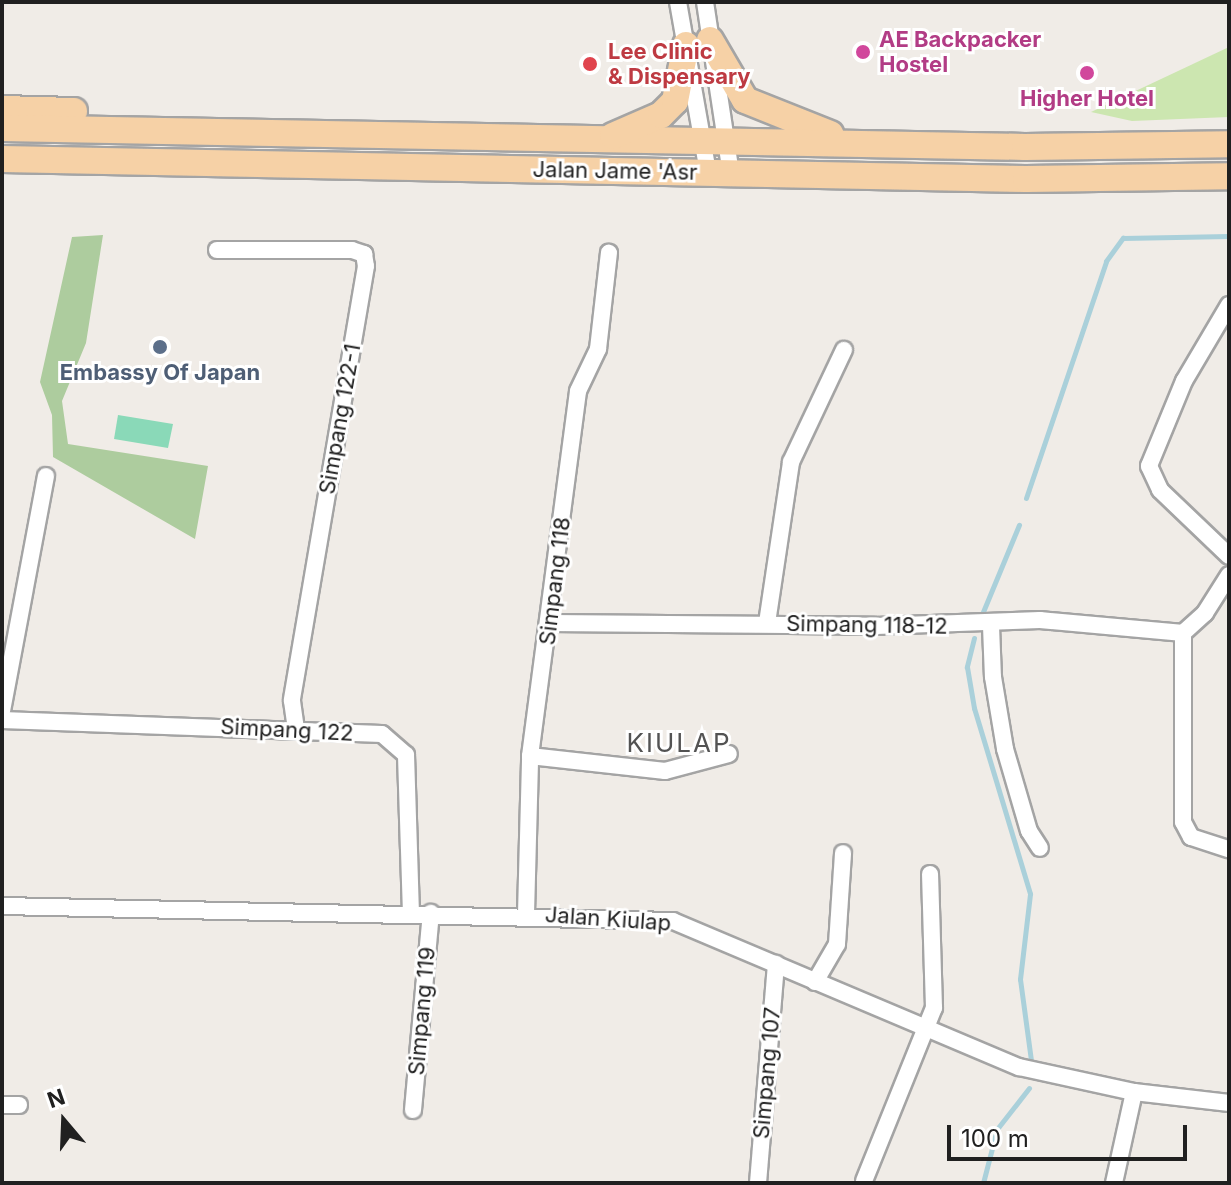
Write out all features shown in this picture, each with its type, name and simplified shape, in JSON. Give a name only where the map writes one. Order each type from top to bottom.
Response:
[{"type":"main road","points":[[606,139],[661,115],[675,101],[698,43],[745,100],[791,123],[865,145]]},
{"type":"main road","points":[[2,109],[240,116],[429,135]]},
{"type":"main road","name":"Jalan Jame 'Asr","points":[[2,128],[865,145],[1229,144]]},
{"type":"main road","name":"Jalan Jame 'Asr","points":[[2,159],[1026,179],[1229,176]]},
{"type":"street","points":[[678,2],[698,43],[719,173]]},
{"type":"street","points":[[705,2],[698,43],[719,173]]},
{"type":"street","name":"Simpang 122-1","points":[[217,250],[352,250],[364,254],[366,266],[292,701],[296,729]]},
{"type":"street","name":"Simpang 118","points":[[526,914],[530,756],[550,623],[578,391],[598,349],[609,253]]},
{"type":"street","points":[[1229,305],[1184,381],[1149,466],[1160,490],[1229,556]]},
{"type":"street","points":[[767,623],[791,462],[844,350]]},
{"type":"street","points":[[2,711],[46,476]]},
{"type":"street","points":[[1229,575],[1205,613],[1183,633],[1183,822],[1191,837],[1229,849]]},
{"type":"street","name":"Simpang 118-12","points":[[550,623],[991,626],[1040,620],[1183,633]]},
{"type":"street","points":[[991,626],[993,677],[1005,749],[1029,831],[1040,848]]},
{"type":"street","name":"Simpang 122","points":[[2,720],[382,734],[406,755],[411,912]]},
{"type":"street","points":[[530,756],[665,771],[729,754]]},
{"type":"street","points":[[815,982],[837,944],[843,853]]},
{"type":"street","points":[[864,1181],[928,1032],[935,974],[930,874]]},
{"type":"street","name":"Jalan Kiulap","points":[[2,906],[526,914],[673,921],[928,1032],[1019,1067],[1134,1092],[1229,1103]]},
{"type":"street","name":"Simpang 119","points":[[413,1110],[431,913]]},
{"type":"street","name":"Simpang 107","points":[[758,1183],[776,964]]},
{"type":"street","points":[[1114,1183],[1134,1092]]},
{"type":"street","points":[[2,1105],[19,1105]]},
{"type":"green space","points":[[1229,47],[1229,117],[1132,121],[1091,112]]},
{"type":"green space","points":[[103,235],[86,343],[62,401],[68,444],[208,466],[195,539],[53,457],[52,415],[40,382],[72,237]]},
{"type":"green space","points":[[118,415],[173,424],[168,448],[114,439]]},
{"type":"waterway","points":[[1026,498],[1106,261],[1123,238],[1229,236]]},
{"type":"waterway","points":[[980,619],[1019,525]]},
{"type":"waterway","points":[[974,638],[967,667],[974,708],[1030,894],[1020,979],[1031,1060]]},
{"type":"waterway","points":[[983,1183],[997,1129],[1029,1088]]},
{"type":"place","name":"AE Backpacker Hostel","points":[[863,52]]},
{"type":"place","name":"Lee Clinic & Dispensary","points":[[590,64]]},
{"type":"place","name":"Higher Hotel","points":[[1087,73]]},
{"type":"place","name":"Embassy Of Japan","points":[[160,347]]},
{"type":"district","name":"KIULAP","points":[[679,743]]}]
